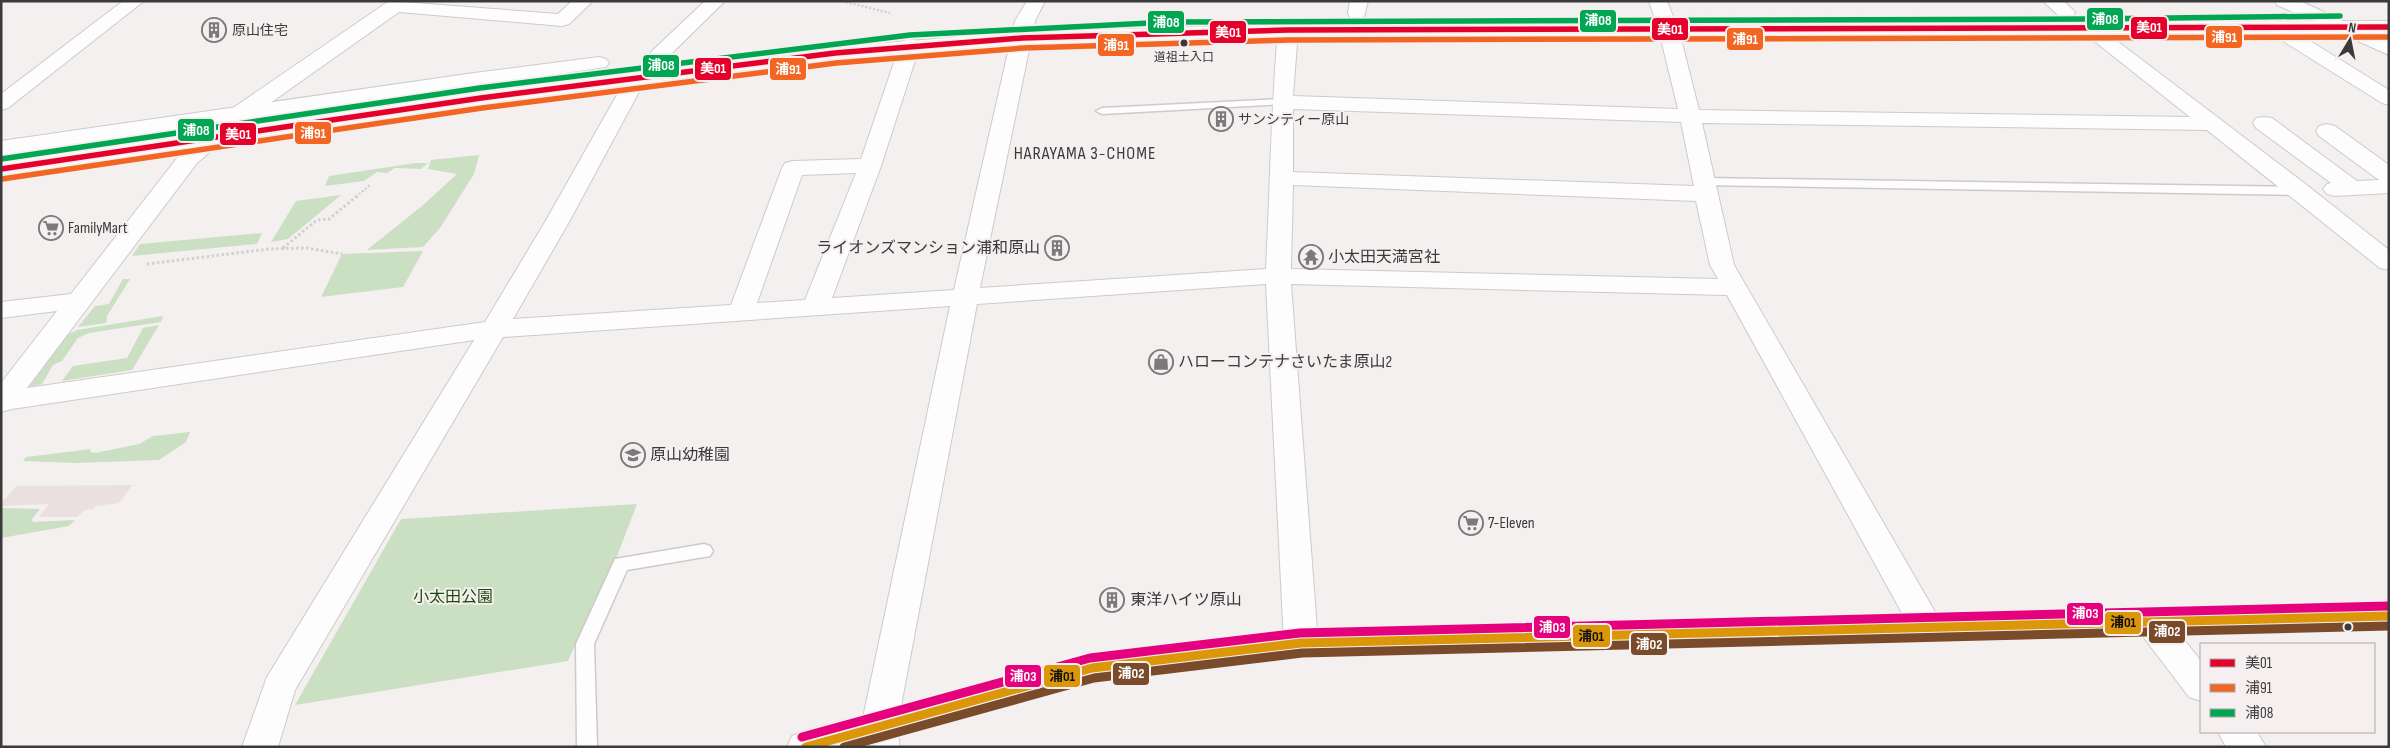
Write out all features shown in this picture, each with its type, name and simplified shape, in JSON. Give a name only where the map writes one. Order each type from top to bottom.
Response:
[{"type":"main road","points":[[1,104],[135,1]]},
{"type":"main road","points":[[2,402],[188,158],[241,114],[399,4],[562,20],[584,1]]},
{"type":"main road","points":[[659,55],[716,1]]},
{"type":"main road","points":[[2284,1],[2389,49]]},
{"type":"main road","points":[[1,169],[637,76],[910,45],[1028,20],[1170,32],[1288,30],[1663,15],[2059,6],[2389,11]]},
{"type":"main road","points":[[1,148],[474,79],[659,55],[808,37],[1028,20],[1358,7],[2089,29],[2389,27]]},
{"type":"main road","points":[[1663,15],[1690,116],[1722,265],[1926,626]]},
{"type":"main road","points":[[880,737],[965,298],[1028,20]]},
{"type":"main road","points":[[2274,27],[2389,99]]},
{"type":"main road","points":[[2089,29],[2300,191],[2389,263]]},
{"type":"main road","points":[[1288,30],[1282,102],[1282,178],[1278,276],[1301,642]]},
{"type":"main road","points":[[815,308],[870,166],[910,45]]},
{"type":"main road","points":[[260,747],[279,687],[557,222],[637,76]]},
{"type":"main road","points":[[1282,102],[1690,116],[2214,124]]},
{"type":"main road","points":[[2264,123],[2352,188]]},
{"type":"main road","points":[[2327,131],[2389,176]]},
{"type":"main road","points":[[740,313],[792,168],[870,166]]},
{"type":"main road","points":[[1282,178],[1706,188]]},
{"type":"main road","points":[[2300,191],[2389,186]]},
{"type":"main road","points":[[2,402],[494,329],[1278,276],[1736,287]]},
{"type":"main road","points":[[1,310],[79,301]]},
{"type":"main road","points":[[805,747],[880,737],[1092,668],[1301,642],[2389,616]]},
{"type":"main road","points":[[2150,621],[2200,686]]},
{"type":"main road","points":[[2237,733],[2248,747]]},
{"type":"lane","points":[[1102,111],[1282,102]]},
{"type":"lane","points":[[1706,188],[2300,191]]},
{"type":"lane","points":[[588,747],[585,644],[621,564],[704,551]]},
{"type":"path","points":[[842,1],[890,13]]},
{"type":"path","points":[[283,248],[317,220],[329,219],[371,184]]},
{"type":"path","points":[[104,269],[283,248],[307,248],[342,254]]},
{"type":"shaded area","points":[[132,485],[119,503],[96,506],[93,509],[84,510],[77,517],[39,517],[49,504],[1,506],[1,503],[17,486]]},
{"type":"green space","points":[[479,155],[474,174],[440,228],[423,247],[367,250],[422,206],[457,174],[428,169],[431,160]]},
{"type":"green space","points":[[416,163],[428,163],[421,169],[395,168],[387,173],[377,172],[364,181],[325,186],[329,176]]},
{"type":"green space","points":[[341,195],[288,239],[271,242],[296,201]]},
{"type":"green space","points":[[262,233],[257,244],[132,256],[140,244]]},
{"type":"green space","points":[[423,251],[403,287],[321,297],[342,254]]},
{"type":"green space","points":[[123,279],[130,279],[107,316],[106,323],[78,327],[95,306],[109,304]]},
{"type":"green space","points":[[163,316],[161,322],[89,333],[78,338],[62,361],[53,365],[42,384],[29,387],[67,335],[77,330]]},
{"type":"green space","points":[[159,325],[132,370],[62,381],[73,366],[127,358],[143,328]]},
{"type":"green space","points":[[190,432],[186,442],[159,460],[76,463],[23,461],[26,457],[91,449],[90,452],[95,453],[139,444],[153,436]]},
{"type":"green space","name":"小太田公園","points":[[637,504],[616,559],[568,661],[295,705],[401,519]]},
{"type":"green space","points":[[1,508],[40,509],[32,519],[33,522],[75,520],[69,526],[1,538]]},
{"type":"transit line","name":"浦08","points":[[1,159],[480,88],[910,35],[1170,22],[2089,19],[2340,16]]},
{"type":"transit line","name":"美01","points":[[1,169],[481,98],[835,53],[1022,38],[1288,30],[2389,27]]},
{"type":"transit line","name":"浦91","points":[[2,179],[482,108],[836,63],[1023,48],[1288,40],[2389,37]]},
{"type":"transit line","name":"浦03","points":[[802,737],[1090,658],[1300,633],[2389,606]]},
{"type":"transit line","name":"浦01","points":[[806,747],[1092,668],[1301,643],[2389,616]]},
{"type":"transit line","name":"浦02","points":[[844,747],[1094,678],[1302,653],[2389,626]]},
{"type":"place","name":"原山住宅","points":[[214,30]]},
{"type":"place","name":"道祖土入口","points":[[1184,43]]},
{"type":"place","name":"サンシティー原山","points":[[1221,119]]},
{"type":"place","name":"FamilyMart","points":[[51,228]]},
{"type":"place","name":"ライオンズマンション浦和原山","points":[[1057,248]]},
{"type":"place","name":"小太田天満宮社","points":[[1311,257]]},
{"type":"place","name":"ハローコンテナさいたま原山2","points":[[1161,362]]},
{"type":"place","name":"原山幼稚園","points":[[633,455]]},
{"type":"place","name":"7-Eleven","points":[[1471,523]]},
{"type":"place","name":"東洋ハイツ原山","points":[[1112,600]]},
{"type":"district","name":"HARAYAMA 3-CHOME","points":[[1085,153]]}]
